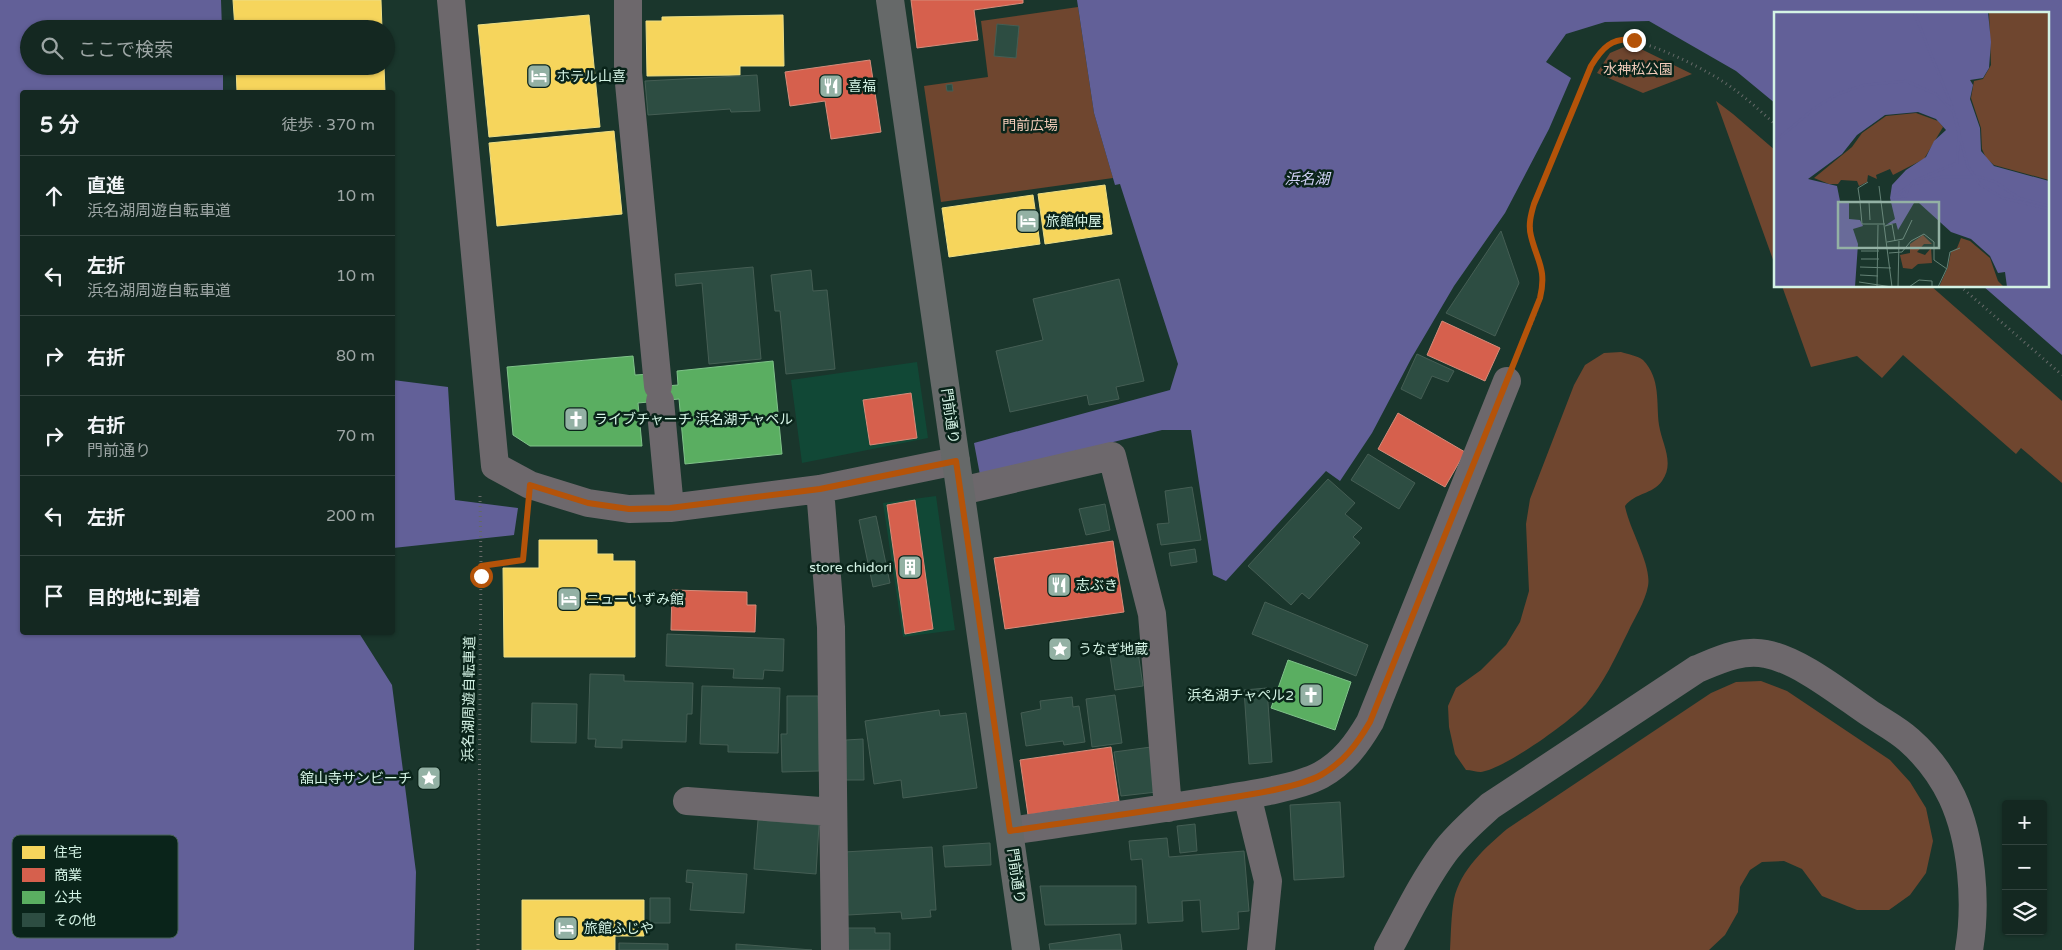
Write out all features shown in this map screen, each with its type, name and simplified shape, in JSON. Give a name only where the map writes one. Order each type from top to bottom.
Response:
[{"type":"main road","name":"門前通り","points":[[890,0],[1026,950]]},
{"type":"street","points":[[451,0],[496,466],[530,485],[588,503],[629,509],[670,508],[820,489],[956,461]]},
{"type":"street","points":[[628,0],[628,73],[670,508]]},
{"type":"street","points":[[1010,831],[1247,795],[1320,775],[1341,762],[1358,744],[1370,722],[1507,381]]},
{"type":"street","points":[[961,490],[1112,456],[1152,614],[1168,808]]},
{"type":"street","points":[[820,489],[831,627],[835,950]]},
{"type":"street","points":[[1388,950],[1427,877],[1445,851],[1490,806],[1697,669],[1730,655],[1766,654],[1799,666],[1908,739],[1933,765],[1952,796],[1964,830],[1972,884],[1969,950]]},
{"type":"street","points":[[1247,795],[1268,881],[1261,950]]},
{"type":"street","points":[[687,802],[833,812]]},
{"type":"path","points":[[1507,381],[1540,298],[1543,285],[1543,272],[1530,234],[1530,219],[1534,204],[1591,66],[1604,46],[1624,38],[1646,43],[1719,79],[1774,123]]},
{"type":"path","points":[[1962,288],[2062,375]]},
{"type":"path","points":[[481,566],[523,560],[530,485]]},
{"type":"path","name":"浜名湖周遊自転車道","points":[[478,950],[480,495]]},
{"type":"shaded area","points":[[917,362],[928,438],[802,463],[791,380]]},
{"type":"shaded area","points":[[936,496],[955,630],[903,637],[883,503]]},
{"type":"green space","name":"門前広場","points":[[1078,7],[1094,113],[1113,178],[941,202],[924,86],[988,77],[981,21]]},
{"type":"green space","name":"水神松公園","points":[[1624,47],[1643,50],[1692,74],[1643,93],[1597,73],[1610,53]]},
{"type":"green space","points":[[1716,101],[1774,149],[1774,262]]},
{"type":"green space","points":[[1783,288],[1933,288],[2062,401],[2062,483],[2021,448],[2016,454],[1903,355],[1882,378],[1857,356],[1811,367]]},
{"type":"green space","points":[[1621,352],[1643,360],[1653,375],[1657,391],[1659,425],[1668,460],[1666,474],[1658,486],[1629,501],[1625,506],[1647,568],[1648,586],[1645,598],[1604,678],[1578,712],[1552,733],[1505,763],[1481,772],[1466,770],[1455,754],[1449,727],[1448,706],[1456,688],[1481,670],[1506,645],[1520,622],[1529,591],[1526,524],[1530,499],[1574,385],[1585,365],[1604,353]]},
{"type":"green space","points":[[1761,681],[1787,691],[1890,760],[1910,782],[1926,808],[1933,841],[1926,873],[1910,895],[1889,910],[1857,910],[1822,896],[1802,869],[1784,861],[1762,862],[1750,870],[1740,887],[1738,912],[1725,935],[1709,950],[1450,950],[1453,905],[1457,888],[1475,860],[1507,829],[1711,693],[1736,682]]},
{"type":"water","points":[[0,0],[221,0],[222,20],[20,20],[20,75],[223,75],[223,90],[20,90],[20,635],[360,635],[392,685],[416,872],[414,950],[0,950]]},
{"type":"water","name":"浜名湖","points":[[1077,0],[2062,0],[2062,355],[1985,288],[2050,288],[2050,12],[1774,12],[1774,102],[1736,71],[1649,21],[1605,22],[1566,34],[1546,62],[1571,78],[1549,129],[1505,213],[1454,286],[1411,359],[1372,433],[1340,481],[1326,471],[1226,581],[1213,575],[1191,430],[1162,430],[980,475],[974,443],[1170,390],[1178,364],[1120,184],[1115,185],[1094,113]]},
{"type":"water","points":[[395,380],[448,387],[455,500],[518,508],[514,535],[395,548]]},
{"type":"building: 住宅","points":[[233,0],[381,0],[382,20],[234,20]]},
{"type":"building: 住宅","points":[[589,15],[600,127],[489,137],[478,25]]},
{"type":"building: 住宅","points":[[783,15],[784,66],[740,66],[740,75],[647,76],[646,21],[662,21],[662,17]]},
{"type":"building: 住宅","points":[[236,75],[384,75],[385,90],[237,90]]},
{"type":"building: 住宅","points":[[614,131],[622,214],[497,226],[489,143]]},
{"type":"building: 住宅","points":[[1105,185],[1112,234],[1045,244],[1038,194]]},
{"type":"building: 住宅","points":[[1033,195],[1040,244],[949,257],[942,208]]},
{"type":"building: 住宅","points":[[539,540],[597,540],[597,554],[613,554],[613,561],[635,561],[635,657],[504,657],[503,568],[539,568]]},
{"type":"building: 住宅","points":[[522,900],[644,900],[644,936],[615,936],[615,950],[522,950]]},
{"type":"building: 商業","points":[[911,0],[1023,0],[1023,3],[974,10],[978,40],[917,48]]},
{"type":"building: 商業","name":"喜福","points":[[870,60],[881,132],[831,139],[825,101],[790,106],[785,72]]},
{"type":"building: 商業","points":[[1442,321],[1500,348],[1485,381],[1427,355]]},
{"type":"building: 商業","points":[[911,393],[917,438],[870,445],[863,400]]},
{"type":"building: 商業","points":[[1398,413],[1465,452],[1445,487],[1378,449]]},
{"type":"building: 商業","name":"store chidori","points":[[915,500],[933,629],[905,634],[887,505]]},
{"type":"building: 商業","name":"志ぶき","points":[[1113,541],[1124,612],[1005,629],[994,558]]},
{"type":"building: 商業","points":[[672,590],[747,592],[747,605],[756,605],[755,632],[671,630]]},
{"type":"building: 商業","points":[[1111,747],[1119,801],[1028,815],[1020,760]]},
{"type":"building: 公共","name":"ライブチャーチ 浜名湖チャペル","points":[[633,356],[635,375],[651,374],[653,387],[678,385],[677,371],[773,361],[782,454],[685,464],[679,399],[638,403],[642,446],[530,446],[513,435],[507,367]]},
{"type":"building: 公共","name":"浜名湖チャペル2","points":[[1288,660],[1351,682],[1335,730],[1271,708]]},
{"type":"building: その他","points":[[997,24],[1019,26],[1016,58],[994,56]]},
{"type":"building: その他","points":[[757,75],[760,111],[731,112],[730,109],[648,115],[645,81]]},
{"type":"building: その他","points":[[952,84],[953,91],[947,91],[946,85]]},
{"type":"building: その他","points":[[1501,231],[1519,283],[1495,336],[1446,313]]},
{"type":"building: その他","points":[[753,267],[761,359],[709,364],[702,283],[676,286],[675,274]]},
{"type":"building: その他","points":[[811,270],[813,291],[827,290],[835,369],[786,374],[780,311],[775,311],[771,275]]},
{"type":"building: その他","points":[[1119,279],[1144,381],[1116,387],[1119,399],[1089,405],[1087,395],[1010,412],[996,351],[1043,340],[1033,299]]},
{"type":"building: その他","points":[[1417,354],[1454,371],[1448,382],[1432,376],[1421,399],[1401,389]]},
{"type":"building: その他","points":[[1368,454],[1415,483],[1399,509],[1351,480]]},
{"type":"building: その他","points":[[1328,479],[1355,503],[1345,514],[1362,528],[1353,537],[1360,543],[1309,599],[1302,593],[1291,605],[1248,566]]},
{"type":"building: その他","points":[[1192,487],[1201,540],[1161,545],[1157,524],[1169,523],[1165,491]]},
{"type":"building: その他","points":[[1105,504],[1110,530],[1086,535],[1079,509]]},
{"type":"building: その他","points":[[876,516],[890,583],[873,587],[859,520]]},
{"type":"building: その他","points":[[1195,549],[1197,562],[1171,566],[1169,553]]},
{"type":"building: その他","points":[[1265,602],[1368,645],[1356,676],[1252,634]]},
{"type":"building: その他","points":[[667,634],[784,639],[783,671],[764,670],[763,679],[733,678],[734,669],[666,666]]},
{"type":"building: その他","points":[[1137,645],[1143,686],[1115,690],[1109,649]]},
{"type":"building: その他","points":[[590,674],[624,675],[624,681],[693,683],[692,714],[687,714],[686,742],[622,740],[622,748],[595,747],[596,739],[588,739]]},
{"type":"building: その他","points":[[702,686],[780,688],[778,753],[728,752],[728,745],[700,744]]},
{"type":"building: その他","points":[[1267,688],[1272,762],[1249,764],[1244,690]]},
{"type":"building: その他","points":[[1115,695],[1122,743],[1092,747],[1086,699]]},
{"type":"building: その他","points":[[787,696],[818,696],[819,771],[782,772],[781,734],[787,734]]},
{"type":"building: その他","points":[[1072,697],[1073,707],[1079,706],[1085,742],[1064,745],[1063,741],[1026,746],[1021,713],[1041,709],[1040,701]]},
{"type":"building: その他","points":[[532,703],[577,704],[576,743],[531,742]]},
{"type":"building: その他","points":[[939,710],[940,716],[966,713],[977,788],[903,798],[901,780],[874,784],[865,721]]},
{"type":"building: その他","points":[[863,739],[864,780],[846,780],[846,740]]},
{"type":"building: その他","points":[[1151,747],[1157,792],[1121,796],[1114,752]]},
{"type":"building: その他","points":[[1340,802],[1344,877],[1294,880],[1290,805]]},
{"type":"building: その他","points":[[758,820],[819,825],[816,874],[754,869]]},
{"type":"building: その他","points":[[1195,824],[1197,851],[1180,853],[1177,826]]},
{"type":"building: その他","points":[[1167,838],[1169,857],[1244,851],[1249,911],[1238,912],[1239,929],[1202,932],[1200,900],[1182,901],[1183,921],[1148,923],[1142,859],[1131,860],[1129,841]]},
{"type":"building: その他","points":[[990,843],[991,865],[945,867],[943,846]]},
{"type":"building: その他","points":[[932,847],[936,910],[930,910],[931,917],[902,919],[901,912],[848,915],[844,852]]},
{"type":"building: その他","points":[[687,870],[747,874],[744,913],[690,910],[693,883],[686,882]]},
{"type":"building: その他","points":[[1040,886],[1136,886],[1136,924],[1045,925]]},
{"type":"building: その他","points":[[650,898],[670,898],[670,923],[650,923]]},
{"type":"building: その他","points":[[843,928],[875,928],[875,933],[890,933],[890,950],[844,950]]},
{"type":"building: その他","points":[[1120,934],[1122,950],[1050,950],[1049,944]]},
{"type":"building: その他","points":[[619,943],[668,944],[668,950],[619,950]]},
{"type":"building: その他","points":[[736,944],[812,950],[736,950]]},
{"type":"place","name":"ホテル山喜","points":[[539,76]]},
{"type":"place","name":"喜福","points":[[831,86]]},
{"type":"place","name":"旅館仲屋","points":[[1028,221]]},
{"type":"place","name":"ライブチャーチ 浜名湖チャペル","points":[[576,419]]},
{"type":"place","name":"store chidori","points":[[910,567]]},
{"type":"place","name":"志ぶき","points":[[1059,585]]},
{"type":"place","name":"ニューいずみ館","points":[[569,599]]},
{"type":"place","name":"うなぎ地蔵","points":[[1060,649]]},
{"type":"place","name":"浜名湖チャペル2","points":[[1311,695]]},
{"type":"place","name":"舘山寺サンビーチ","points":[[429,778]]},
{"type":"place","name":"旅館ふじや","points":[[566,928]]},
{"type":"route","points":[[481,576],[481,566],[523,560],[530,485],[588,503],[629,509],[670,508],[820,489],[956,461],[1010,831],[1247,795],[1320,775],[1341,762],[1358,744],[1370,722],[1540,298],[1543,272],[1530,234],[1530,219],[1534,204],[1591,66],[1604,46],[1624,38],[1634,40]]}]
